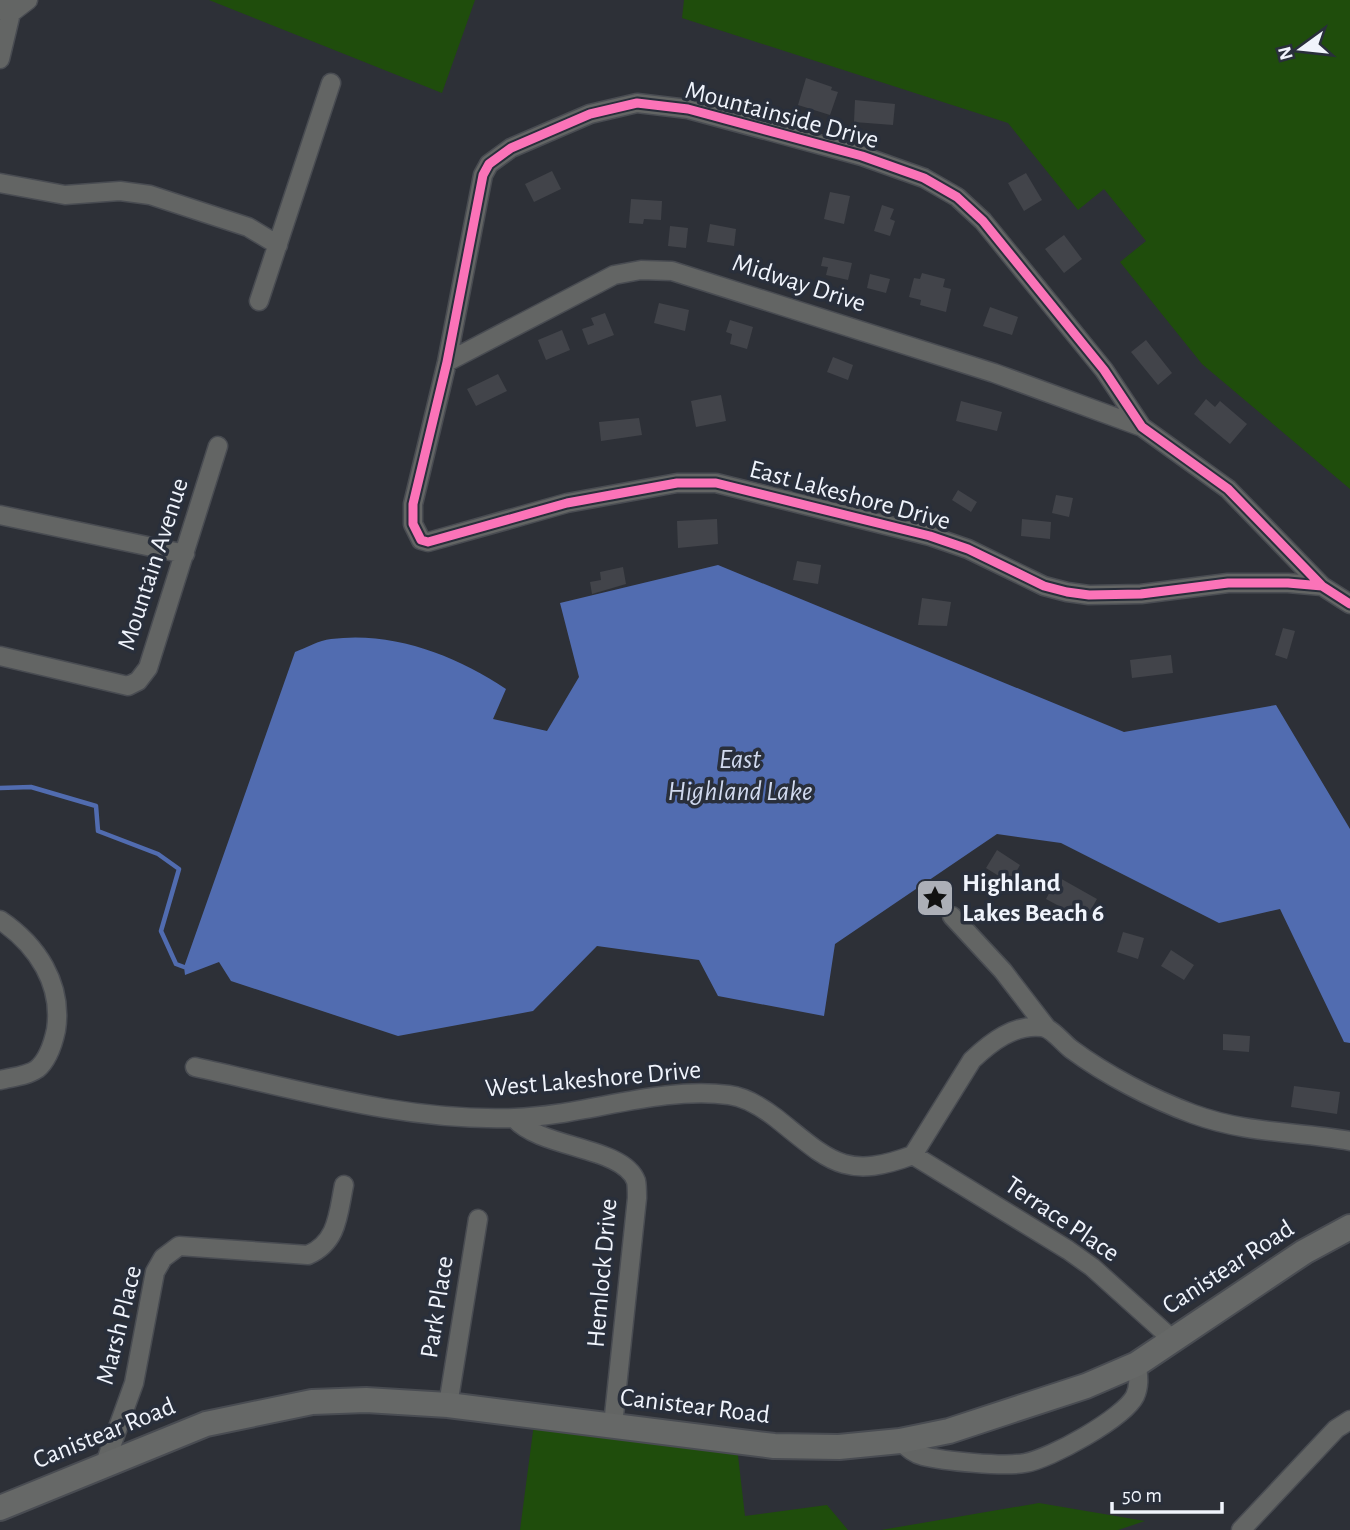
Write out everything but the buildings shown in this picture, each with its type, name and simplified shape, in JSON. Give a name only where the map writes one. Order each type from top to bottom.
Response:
[{"type":"street","points":[[0,59],[6,8],[28,0]]},
{"type":"street","points":[[258,301],[331,83]]},
{"type":"street","name":"Mountainside Drive","points":[[417,536],[413,505],[447,362],[483,176],[489,164],[511,148],[590,114],[637,103],[662,104],[862,156],[924,178],[957,197],[983,221],[1011,254],[1104,370],[1142,427],[1228,489],[1322,586]]},
{"type":"street","points":[[0,183],[65,195],[120,191],[150,195],[248,227],[278,245]]},
{"type":"street","name":"Midway Drive","points":[[447,362],[614,275],[641,270],[672,271],[994,373],[1142,427]]},
{"type":"street","name":"Mountain Avenue","points":[[0,656],[128,686],[138,681],[148,668],[218,446]]},
{"type":"street","name":"East Lakeshore Drive","points":[[417,536],[428,542],[568,503],[647,487],[677,483],[716,483],[930,536],[968,549],[1044,586],[1067,592],[1141,594],[1228,583],[1322,586]]},
{"type":"street","points":[[0,516],[186,554]]},
{"type":"street","points":[[1322,586],[1350,604]]},
{"type":"street","points":[[952,916],[1003,971],[1046,1027],[1089,1062],[1192,1114],[1235,1127],[1282,1135],[1350,1141]]},
{"type":"street","points":[[0,919],[16,931],[38,957],[54,982],[58,1016],[53,1045],[38,1068],[0,1080]]},
{"type":"street","points":[[913,1155],[972,1060],[1003,1036],[1026,1028],[1046,1027]]},
{"type":"street","name":"West Lakeshore Drive","points":[[195,1067],[415,1115],[514,1118],[710,1093],[734,1096],[764,1109],[821,1153],[844,1166],[867,1168],[887,1165],[913,1155]]},
{"type":"street","name":"Hemlock Drive","points":[[514,1118],[532,1133],[613,1160],[628,1169],[636,1181],[637,1198],[613,1425]]},
{"type":"street","name":"Terrace Place","points":[[913,1155],[1092,1267],[1172,1339]]},
{"type":"street","name":"Marsh Place","points":[[104,1466],[134,1383],[155,1272],[163,1258],[179,1246],[308,1255],[321,1249],[333,1237],[344,1185]]},
{"type":"street","name":"Park Place","points":[[448,1405],[478,1219]]},
{"type":"street","name":"Canistear Road","points":[[0,1508],[206,1424],[261,1410],[312,1402],[366,1400],[448,1405],[774,1446],[839,1447],[900,1441],[949,1431],[1022,1408],[1137,1364],[1304,1252],[1350,1227]]},
{"type":"street","points":[[900,1441],[922,1456],[1000,1464],[1025,1463],[1047,1456],[1119,1414],[1135,1397],[1139,1380],[1137,1364]]},
{"type":"street","points":[[1241,1530],[1336,1429],[1350,1420]]},
{"type":"green space","points":[[209,0],[475,0],[442,93]]},
{"type":"green space","points":[[684,0],[1350,0],[1350,489],[1202,364],[1120,262],[1146,241],[1104,189],[1078,210],[1008,123],[682,18]]},
{"type":"green space","points":[[535,1416],[737,1447],[745,1516],[827,1505],[848,1530],[520,1530]]},
{"type":"green space","points":[[1039,1503],[1145,1521],[1118,1530],[881,1530]]},
{"type":"water","name":"East Highland Lake","points":[[718,565],[1124,732],[1276,705],[1350,829],[1350,1043],[1344,1042],[1280,909],[1219,923],[1061,843],[997,834],[835,944],[824,1016],[718,996],[699,960],[597,946],[533,1011],[398,1036],[231,981],[219,962],[185,975],[184,967],[295,652],[317,642],[354,637],[400,642],[423,648],[466,666],[506,689],[493,719],[547,731],[579,677],[560,603]]},
{"type":"waterway","points":[[0,788],[31,787],[96,806],[98,831],[158,854],[179,869],[161,931],[176,964],[184,967]]},
{"type":"cycle path","points":[[1322,586],[1228,489],[1142,427],[1104,370],[983,221],[957,197],[924,178],[862,156],[688,109],[637,103],[590,114],[511,148],[489,164],[483,175],[447,362],[413,504],[413,524],[421,540],[428,542],[567,503],[677,483],[716,483],[930,536],[968,549],[1044,586],[1067,592],[1089,595],[1141,594],[1228,583],[1288,583],[1322,586],[1350,604]]},
{"type":"place","name":"Highland Lakes Beach 6","points":[[935,898]]}]
